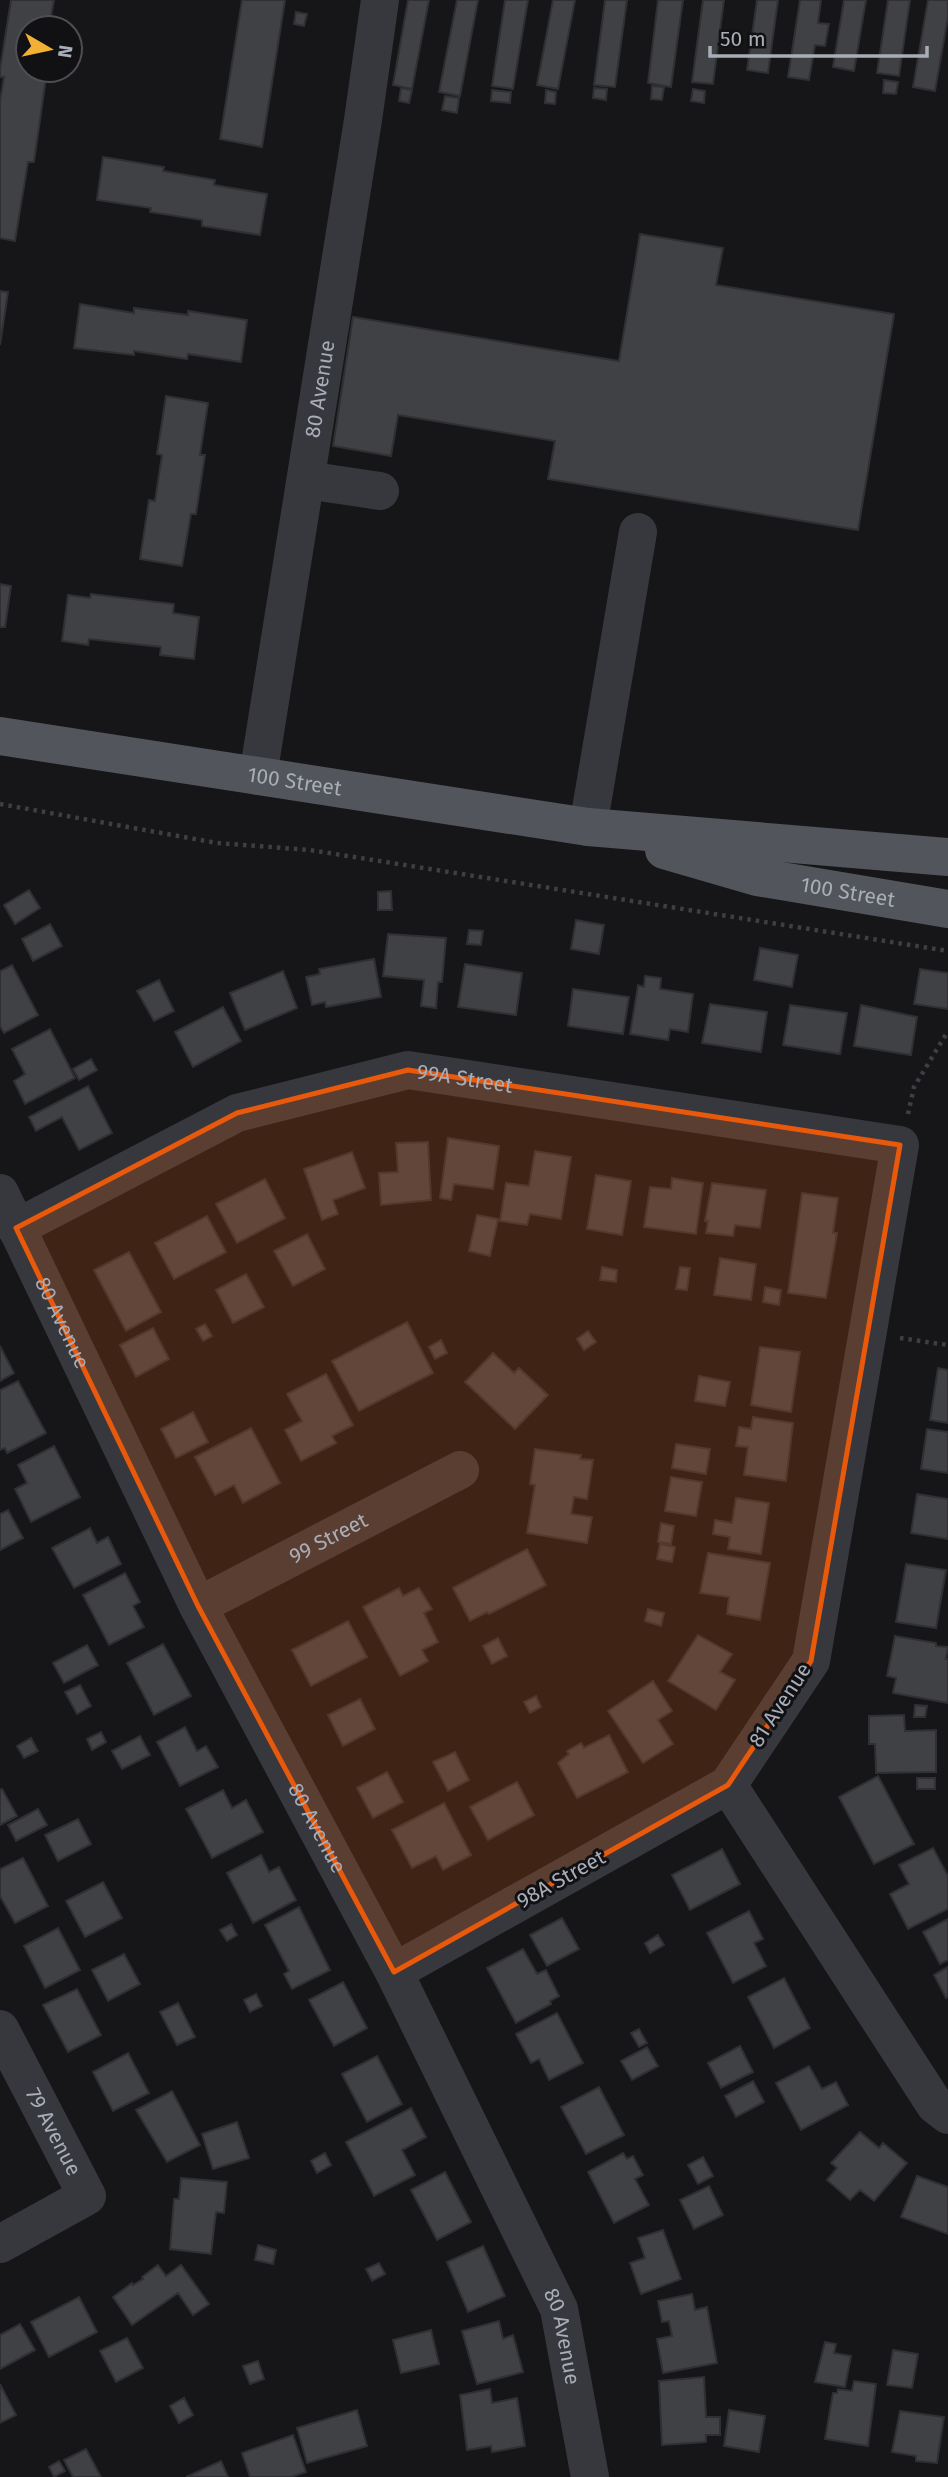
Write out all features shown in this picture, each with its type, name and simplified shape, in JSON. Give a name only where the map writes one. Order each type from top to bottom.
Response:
[{"type":"main road","name":"100 Street","points":[[0,736],[588,827],[948,857]]},
{"type":"main road","name":"100 Street","points":[[588,827],[757,877],[948,909]]},
{"type":"street","name":"80 Avenue","points":[[258,776],[380,0]]},
{"type":"street","points":[[306,480],[380,491]]},
{"type":"street","points":[[588,827],[638,532]]},
{"type":"street","name":"99A Street","points":[[16,1228],[237,1113],[408,1070],[900,1145]]},
{"type":"street","name":"81 Avenue","points":[[728,1785],[811,1661],[900,1145]]},
{"type":"street","name":"80 Avenue","points":[[0,1193],[198,1606],[394,1972],[559,2309],[590,2477]]},
{"type":"street","name":"99 Street","points":[[198,1606],[460,1470]]},
{"type":"street","points":[[728,1785],[935,2105],[948,2115]]},
{"type":"street","name":"98A Street","points":[[394,1972],[728,1785]]},
{"type":"street","name":"79 Avenue","points":[[0,2029],[87,2196],[0,2244]]},
{"type":"path","points":[[0,804],[217,843],[310,850],[948,951]]},
{"type":"path","points":[[900,1145],[914,1087],[948,1031]]},
{"type":"path","points":[[867,1333],[948,1345]]},
{"type":"highlighted area","points":[[408,1070],[900,1145],[811,1661],[728,1785],[394,1972],[198,1606],[16,1228],[237,1113]]},
{"type":"building","points":[[11,0],[54,0],[52,14],[14,14],[14,84],[45,84],[34,162],[28,162],[15,241],[0,238],[0,101],[4,77],[0,77]]},
{"type":"building","points":[[242,0],[285,0],[262,147],[220,139]]},
{"type":"building","points":[[408,0],[429,0],[412,89],[393,85]]},
{"type":"building","points":[[457,0],[478,0],[460,96],[439,92]]},
{"type":"building","points":[[505,0],[528,0],[513,89],[492,86]]},
{"type":"building","points":[[553,0],[575,0],[558,89],[537,85]]},
{"type":"building","points":[[605,0],[627,0],[615,87],[594,85]]},
{"type":"building","points":[[658,0],[683,0],[671,87],[648,83]]},
{"type":"building","points":[[703,0],[724,0],[713,84],[692,82]]},
{"type":"building","points":[[757,0],[778,0],[768,73],[747,70]]},
{"type":"building","points":[[800,0],[821,0],[818,23],[829,24],[825,46],[815,45],[809,80],[788,77]]},
{"type":"building","points":[[844,0],[866,0],[854,71],[833,67]]},
{"type":"building","points":[[888,0],[910,0],[899,76],[877,73]]},
{"type":"building","points":[[928,0],[948,0],[948,17],[935,91],[913,87]]},
{"type":"building","points":[[296,12],[307,14],[304,26],[294,24]]},
{"type":"building","points":[[884,80],[898,82],[896,94],[883,93]]},
{"type":"building","points":[[652,86],[664,87],[662,100],[651,99]]},
{"type":"building","points":[[401,88],[412,90],[409,103],[399,101]]},
{"type":"building","points":[[594,88],[607,89],[606,100],[593,98]]},
{"type":"building","points":[[693,89],[705,91],[704,103],[691,101]]},
{"type":"building","points":[[492,90],[511,92],[510,103],[491,101]]},
{"type":"building","points":[[546,90],[556,92],[555,104],[545,103]]},
{"type":"building","points":[[445,96],[459,98],[457,113],[442,110]]},
{"type":"building","points":[[103,157],[164,167],[163,171],[215,180],[214,185],[267,194],[260,235],[202,226],[202,220],[150,212],[151,208],[97,200]]},
{"type":"building","points":[[640,234],[723,248],[716,285],[894,314],[858,530],[548,479],[555,441],[398,415],[391,456],[333,446],[353,317],[619,361]]},
{"type":"building","points":[[0,291],[8,292],[0,345]]},
{"type":"building","points":[[80,304],[134,313],[134,308],[188,315],[188,311],[247,320],[241,362],[188,354],[187,359],[134,351],[134,355],[74,348]]},
{"type":"building","points":[[166,396],[208,403],[200,455],[205,455],[196,514],[191,514],[182,566],[140,559],[149,500],[155,501],[162,455],[157,454]]},
{"type":"building","points":[[0,584],[11,586],[5,627],[0,627]]},
{"type":"building","points":[[91,594],[174,604],[173,613],[199,617],[194,659],[160,655],[161,647],[89,639],[88,645],[62,641],[68,595],[90,598]]},
{"type":"building","points":[[29,890],[40,908],[15,924],[4,905]]},
{"type":"building","points":[[391,891],[392,910],[378,910],[378,892]]},
{"type":"building","points":[[576,920],[604,925],[599,954],[571,949]]},
{"type":"building","points":[[50,924],[62,946],[33,961],[22,939]]},
{"type":"building","points":[[469,930],[483,931],[481,945],[467,944]]},
{"type":"building","points":[[388,934],[446,938],[442,982],[438,982],[436,1008],[421,1006],[424,980],[383,976]]},
{"type":"building","points":[[760,948],[798,955],[792,987],[754,980]]},
{"type":"building","points":[[374,959],[381,997],[326,1007],[325,1002],[312,1005],[306,977],[320,974],[319,969]]},
{"type":"building","points":[[465,964],[522,973],[516,1015],[458,1007]]},
{"type":"building","points":[[12,965],[38,1015],[4,1033],[0,1026],[0,971]]},
{"type":"building","points":[[920,969],[948,973],[948,1009],[914,1004]]},
{"type":"building","points":[[283,971],[297,1008],[245,1030],[230,993]]},
{"type":"building","points":[[645,976],[661,978],[660,989],[693,994],[688,1032],[670,1029],[668,1040],[630,1034],[638,985],[644,987]]},
{"type":"building","points":[[159,980],[174,1011],[154,1021],[137,991]]},
{"type":"building","points":[[573,989],[629,997],[623,1034],[568,1026]]},
{"type":"building","points":[[710,1004],[767,1012],[761,1052],[702,1043]]},
{"type":"building","points":[[790,1005],[847,1013],[840,1054],[783,1045]]},
{"type":"building","points":[[861,1005],[917,1017],[911,1055],[854,1046]]},
{"type":"building","points":[[223,1007],[241,1041],[193,1067],[175,1032]]},
{"type":"building","points":[[50,1029],[75,1078],[25,1104],[14,1081],[25,1074],[12,1049]]},
{"type":"building","points":[[91,1059],[97,1070],[79,1080],[73,1069]]},
{"type":"building","points":[[88,1086],[112,1133],[79,1150],[62,1117],[36,1131],[29,1117]]},
{"type":"building","points":[[448,1138],[499,1146],[493,1189],[454,1184],[451,1200],[440,1198]]},
{"type":"building","points":[[428,1142],[431,1200],[381,1205],[379,1173],[398,1172],[396,1143]]},
{"type":"building","points":[[535,1151],[571,1157],[561,1219],[530,1214],[527,1225],[500,1221],[506,1183],[529,1186]]},
{"type":"building","points":[[352,1152],[365,1188],[333,1200],[338,1214],[322,1220],[304,1169]]},
{"type":"building","points":[[596,1175],[631,1181],[622,1235],[587,1229]]},
{"type":"building","points":[[672,1178],[703,1183],[696,1234],[644,1227],[650,1187],[671,1189]]},
{"type":"building","points":[[265,1179],[285,1218],[237,1243],[216,1204]]},
{"type":"building","points":[[712,1183],[766,1190],[760,1228],[735,1225],[733,1236],[706,1233],[708,1221],[705,1221]]},
{"type":"building","points":[[802,1193],[838,1198],[833,1233],[837,1233],[826,1298],[788,1293]]},
{"type":"building","points":[[477,1215],[498,1219],[490,1256],[469,1251]]},
{"type":"building","points":[[207,1216],[226,1252],[174,1279],[155,1243]]},
{"type":"building","points":[[307,1234],[325,1269],[293,1286],[274,1251]]},
{"type":"building","points":[[129,1252],[161,1312],[126,1331],[94,1270]]},
{"type":"building","points":[[720,1258],[756,1264],[751,1300],[714,1295]]},
{"type":"building","points":[[602,1267],[617,1270],[616,1282],[600,1280]]},
{"type":"building","points":[[680,1267],[690,1268],[687,1290],[676,1289]]},
{"type":"building","points":[[246,1274],[264,1307],[233,1323],[216,1290]]},
{"type":"building","points":[[765,1287],[781,1290],[779,1305],[763,1302]]},
{"type":"building","points":[[407,1322],[433,1373],[359,1411],[332,1361]]},
{"type":"building","points":[[205,1324],[212,1336],[203,1341],[196,1329]]},
{"type":"building","points":[[153,1328],[169,1359],[136,1377],[120,1345]]},
{"type":"building","points":[[588,1331],[596,1342],[584,1350],[577,1339]]},
{"type":"building","points":[[441,1340],[447,1353],[435,1359],[429,1347]]},
{"type":"building","points":[[0,1346],[14,1373],[0,1381]]},
{"type":"building","points":[[760,1347],[800,1352],[791,1412],[751,1405]]},
{"type":"building","points":[[493,1353],[514,1373],[519,1368],[548,1395],[515,1429],[465,1382]]},
{"type":"building","points":[[938,1368],[948,1370],[948,1423],[930,1420]]},
{"type":"building","points":[[326,1374],[353,1425],[332,1436],[336,1443],[301,1461],[285,1430],[302,1421],[287,1394]]},
{"type":"building","points":[[699,1376],[730,1382],[725,1406],[695,1401]]},
{"type":"building","points":[[18,1381],[46,1433],[7,1453],[5,1448],[0,1450],[0,1390]]},
{"type":"building","points":[[193,1412],[208,1442],[176,1458],[161,1429]]},
{"type":"building","points":[[753,1417],[793,1423],[786,1481],[744,1475],[748,1447],[736,1446],[739,1427],[751,1429]]},
{"type":"building","points":[[251,1428],[280,1483],[243,1503],[234,1485],[215,1495],[195,1457]]},
{"type":"building","points":[[927,1429],[948,1432],[948,1473],[921,1469]]},
{"type":"building","points":[[676,1444],[710,1449],[706,1474],[672,1468]]},
{"type":"building","points":[[54,1446],[80,1497],[31,1522],[15,1489],[27,1483],[18,1465]]},
{"type":"building","points":[[535,1449],[581,1455],[580,1459],[593,1460],[587,1499],[574,1497],[571,1514],[592,1517],[587,1543],[527,1533],[535,1485],[530,1484]]},
{"type":"building","points":[[671,1477],[702,1482],[696,1516],[665,1511]]},
{"type":"building","points":[[917,1494],[948,1499],[948,1539],[911,1533]]},
{"type":"building","points":[[736,1498],[769,1503],[761,1554],[728,1549],[730,1537],[713,1534],[715,1520],[732,1523]]},
{"type":"building","points":[[8,1510],[23,1538],[0,1550],[0,1514]]},
{"type":"building","points":[[661,1523],[674,1526],[671,1544],[658,1542]]},
{"type":"building","points":[[90,1528],[97,1543],[108,1537],[121,1564],[74,1588],[52,1548]]},
{"type":"building","points":[[660,1544],[675,1547],[672,1562],[657,1559]]},
{"type":"building","points":[[527,1549],[546,1585],[470,1621],[453,1588]]},
{"type":"building","points":[[708,1553],[770,1563],[760,1620],[727,1614],[729,1597],[700,1593]]},
{"type":"building","points":[[906,1564],[946,1570],[936,1628],[896,1622]]},
{"type":"building","points":[[125,1573],[140,1602],[133,1606],[144,1627],[109,1645],[83,1595]]},
{"type":"building","points":[[399,1588],[403,1596],[419,1588],[432,1609],[424,1613],[438,1642],[422,1650],[428,1661],[400,1676],[363,1607]]},
{"type":"building","points":[[648,1609],[664,1613],[661,1626],[645,1621]]},
{"type":"building","points":[[348,1621],[367,1657],[311,1686],[292,1650]]},
{"type":"building","points":[[698,1635],[732,1654],[720,1672],[735,1680],[716,1710],[668,1681]]},
{"type":"building","points":[[895,1636],[948,1647],[948,1703],[893,1693],[896,1678],[887,1676]]},
{"type":"building","points":[[498,1638],[507,1656],[492,1664],[483,1646]]},
{"type":"building","points":[[163,1644],[191,1696],[154,1715],[127,1663]]},
{"type":"building","points":[[87,1645],[98,1665],[64,1683],[53,1663]]},
{"type":"building","points":[[653,1681],[672,1711],[658,1720],[673,1744],[643,1763],[608,1711]]},
{"type":"building","points":[[80,1685],[91,1706],[77,1714],[65,1692]]},
{"type":"building","points":[[536,1696],[541,1707],[530,1713],[524,1702]]},
{"type":"building","points":[[360,1699],[375,1729],[343,1746],[328,1715]]},
{"type":"building","points":[[915,1705],[927,1706],[925,1717],[914,1717]]},
{"type":"building","points":[[904,1715],[905,1731],[936,1730],[936,1772],[876,1773],[875,1744],[869,1744],[869,1716]]},
{"type":"building","points":[[185,1727],[197,1751],[206,1746],[218,1767],[180,1786],[157,1742]]},
{"type":"building","points":[[101,1732],[106,1742],[92,1750],[87,1739]]},
{"type":"building","points":[[609,1735],[628,1772],[577,1798],[558,1763],[569,1754],[567,1751],[581,1743],[584,1748]]},
{"type":"building","points":[[140,1736],[150,1755],[122,1769],[112,1751]]},
{"type":"building","points":[[31,1738],[38,1751],[24,1758],[17,1746]]},
{"type":"building","points":[[455,1752],[469,1780],[448,1791],[433,1762]]},
{"type":"building","points":[[387,1772],[403,1802],[373,1818],[357,1788]]},
{"type":"building","points":[[878,1776],[914,1844],[874,1864],[839,1797]]},
{"type":"building","points":[[917,1778],[935,1778],[935,1789],[917,1789]]},
{"type":"building","points":[[517,1782],[534,1815],[488,1840],[470,1807]]},
{"type":"building","points":[[2,1789],[17,1816],[0,1825],[0,1790]]},
{"type":"building","points":[[223,1790],[232,1808],[246,1800],[263,1832],[212,1858],[186,1809]]},
{"type":"building","points":[[444,1803],[471,1855],[443,1870],[436,1856],[412,1868],[392,1830]]},
{"type":"building","points":[[38,1809],[47,1825],[16,1841],[8,1825]]},
{"type":"building","points":[[78,1819],[91,1844],[58,1861],[45,1835]]},
{"type":"building","points":[[933,1848],[948,1876],[948,1909],[908,1929],[890,1894],[909,1884],[899,1865]]},
{"type":"building","points":[[722,1849],[740,1884],[690,1910],[672,1875]]},
{"type":"building","points":[[261,1855],[269,1872],[279,1867],[296,1900],[253,1923],[227,1873]]},
{"type":"building","points":[[23,1858],[48,1906],[15,1923],[0,1896],[0,1869]]},
{"type":"building","points":[[103,1882],[122,1918],[85,1937],[66,1901]]},
{"type":"building","points":[[299,1907],[330,1970],[292,1989],[284,1974],[289,1971],[265,1925]]},
{"type":"building","points":[[749,1911],[763,1939],[754,1943],[766,1966],[733,1983],[707,1933]]},
{"type":"building","points":[[562,1918],[579,1949],[547,1966],[530,1935]]},
{"type":"building","points":[[948,1919],[948,1960],[940,1964],[923,1932]]},
{"type":"building","points":[[231,1924],[237,1935],[227,1941],[220,1930]]},
{"type":"building","points":[[58,1928],[80,1970],[45,1988],[24,1946]]},
{"type":"building","points":[[658,1935],[664,1945],[650,1953],[645,1943]]},
{"type":"building","points":[[523,1949],[537,1974],[546,1970],[559,1996],[550,2001],[551,2004],[516,2023],[487,1968]]},
{"type":"building","points":[[124,1954],[140,1984],[108,2001],[92,1970]]},
{"type":"building","points":[[948,1967],[948,1996],[946,1998],[934,1975]]},
{"type":"building","points":[[784,1978],[810,2028],[774,2048],[748,1997]]},
{"type":"building","points":[[343,1982],[367,2028],[334,2046],[309,2000]]},
{"type":"building","points":[[77,1989],[101,2035],[68,2052],[43,2005]]},
{"type":"building","points":[[256,1994],[262,2006],[250,2012],[244,2000]]},
{"type":"building","points":[[178,2003],[195,2037],[177,2045],[160,2012]]},
{"type":"building","points":[[557,2013],[583,2063],[549,2080],[539,2059],[531,2063],[516,2034]]},
{"type":"building","points":[[639,2029],[647,2043],[639,2047],[631,2033]]},
{"type":"building","points":[[740,2046],[753,2072],[721,2088],[708,2063]]},
{"type":"building","points":[[647,2047],[658,2066],[632,2080],[621,2061]]},
{"type":"building","points":[[128,2053],[149,2093],[113,2111],[93,2072]]},
{"type":"building","points":[[377,2056],[402,2104],[367,2122],[342,2074]]},
{"type":"building","points":[[809,2066],[822,2089],[836,2082],[848,2105],[801,2130],[776,2083]]},
{"type":"building","points":[[753,2081],[764,2102],[736,2117],[725,2096]]},
{"type":"building","points":[[599,2087],[624,2135],[586,2154],[561,2107]]},
{"type":"building","points":[[172,2091],[200,2145],[167,2162],[136,2110]]},
{"type":"building","points":[[411,2108],[426,2137],[402,2150],[415,2175],[374,2196],[346,2142]]},
{"type":"building","points":[[237,2122],[249,2158],[213,2169],[202,2134]]},
{"type":"building","points":[[860,2132],[879,2148],[883,2143],[907,2163],[874,2201],[860,2190],[850,2200],[827,2180],[837,2168],[831,2163]]},
{"type":"building","points":[[325,2153],[331,2165],[317,2173],[311,2161]]},
{"type":"building","points":[[623,2153],[627,2159],[633,2156],[643,2175],[635,2179],[649,2205],[614,2223],[588,2172]]},
{"type":"building","points":[[703,2157],[713,2176],[698,2184],[688,2165]]},
{"type":"building","points":[[445,2172],[471,2222],[437,2240],[411,2190]]},
{"type":"building","points":[[917,2176],[948,2187],[948,2234],[901,2217]]},
{"type":"building","points":[[181,2178],[227,2182],[224,2213],[216,2212],[211,2254],[170,2249],[174,2199],[179,2199]]},
{"type":"building","points":[[709,2186],[723,2215],[694,2229],[680,2200]]},
{"type":"building","points":[[663,2230],[681,2279],[641,2294],[630,2263],[645,2258],[638,2238]]},
{"type":"building","points":[[258,2245],[276,2250],[273,2264],[255,2260]]},
{"type":"building","points":[[483,2246],[505,2296],[468,2312],[447,2262]]},
{"type":"building","points":[[379,2263],[385,2274],[372,2281],[366,2269]]},
{"type":"building","points":[[158,2265],[166,2276],[181,2265],[209,2304],[193,2315],[178,2293],[132,2325],[113,2297],[132,2283],[133,2285],[143,2279],[142,2277]]},
{"type":"building","points":[[692,2294],[695,2310],[707,2307],[717,2363],[663,2373],[657,2339],[672,2336],[669,2321],[662,2322],[658,2301]]},
{"type":"building","points":[[79,2297],[97,2332],[49,2357],[31,2322]]},
{"type":"building","points":[[499,2321],[503,2339],[513,2335],[523,2372],[477,2384],[462,2331]]},
{"type":"building","points":[[20,2324],[35,2350],[0,2369],[0,2335]]},
{"type":"building","points":[[431,2330],[439,2364],[401,2373],[393,2340]]},
{"type":"building","points":[[127,2338],[143,2368],[116,2382],[100,2351]]},
{"type":"building","points":[[825,2342],[836,2344],[834,2353],[851,2356],[845,2387],[815,2382]]},
{"type":"building","points":[[893,2350],[918,2354],[912,2388],[887,2385]]},
{"type":"building","points":[[258,2361],[264,2379],[250,2384],[243,2366]]},
{"type":"building","points":[[704,2377],[706,2417],[720,2417],[720,2435],[706,2435],[706,2442],[662,2445],[659,2381]]},
{"type":"building","points":[[854,2381],[876,2384],[868,2446],[825,2439],[833,2393],[837,2393],[838,2389],[852,2391]]},
{"type":"building","points":[[0,2384],[16,2415],[0,2423]]},
{"type":"building","points":[[490,2389],[492,2403],[517,2398],[525,2446],[492,2452],[491,2446],[467,2450],[460,2395]]},
{"type":"building","points":[[184,2398],[193,2415],[179,2423],[170,2406]]},
{"type":"building","points":[[357,2410],[367,2446],[307,2463],[297,2428]]},
{"type":"building","points":[[729,2410],[765,2416],[759,2452],[724,2446]]},
{"type":"building","points":[[900,2411],[944,2417],[937,2463],[916,2461],[916,2456],[892,2452]]},
{"type":"building","points":[[293,2435],[306,2472],[291,2477],[250,2477],[242,2453]]},
{"type":"building","points":[[86,2449],[101,2477],[73,2477],[64,2460]]},
{"type":"building","points":[[59,2461],[65,2471],[54,2477],[49,2467]]},
{"type":"building","points":[[221,2461],[228,2477],[186,2477]]}]
